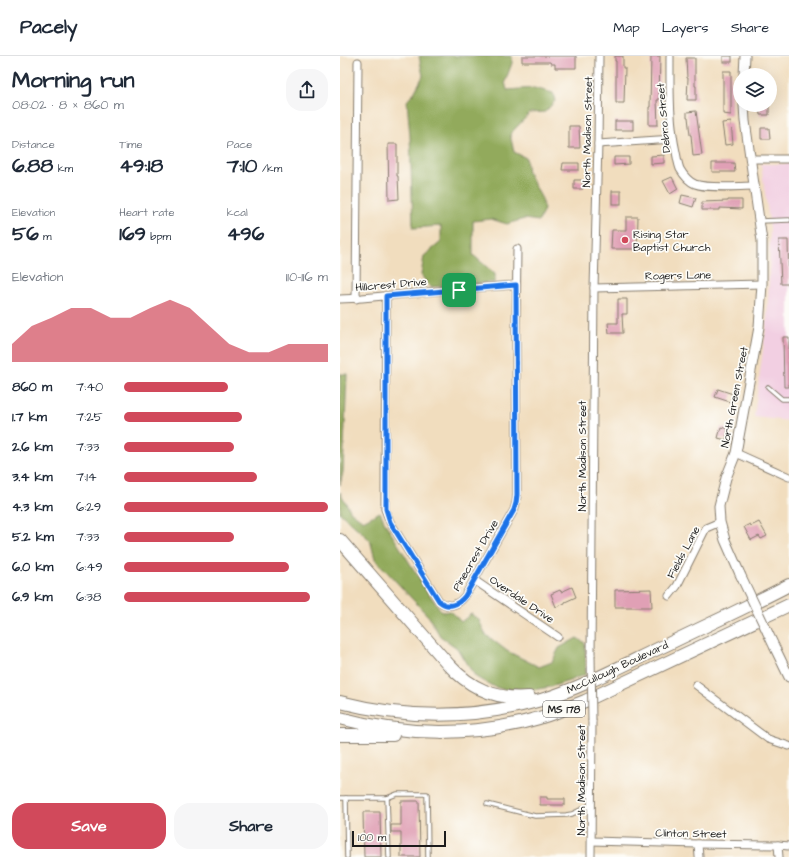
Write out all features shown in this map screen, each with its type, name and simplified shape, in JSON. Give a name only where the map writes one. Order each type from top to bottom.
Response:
[{"type":"highway","points":[[340,540],[449,665],[471,685],[490,694],[510,698],[521,698],[564,692]]},
{"type":"highway","name":"McCullough Boulevard","points":[[340,702],[365,708],[400,713],[453,715],[499,709],[542,699],[564,692],[591,680],[787,586]]},
{"type":"highway","name":"McCullough Boulevard","points":[[340,718],[367,725],[426,732],[461,732],[521,723],[558,712],[611,690],[789,605]]},
{"type":"highway","points":[[340,735],[435,736],[461,732]]},
{"type":"street","name":"North Madison Street","points":[[591,857],[594,288],[599,56]]},
{"type":"street","name":"Debro Street","points":[[670,56],[670,105],[673,139],[680,168],[688,180],[694,184],[704,187],[754,186]]},
{"type":"street","points":[[744,68],[745,56]]},
{"type":"street","points":[[356,299],[358,62]]},
{"type":"street","name":"North Green Street","points":[[744,112],[744,121],[762,241],[762,284],[759,327],[736,453],[726,478],[719,506],[720,522],[725,540],[740,574],[789,677]]},
{"type":"street","points":[[598,144],[673,139]]},
{"type":"street","points":[[750,159],[789,159]]},
{"type":"street","name":"Pinecrest Drive","points":[[386,296],[386,513],[390,522],[439,601],[448,605],[455,605],[465,596],[514,510],[517,499],[517,249]]},
{"type":"street","name":"Rogers Lane","points":[[594,288],[762,284]]},
{"type":"street","name":"Hillcrest Drive","points":[[340,299],[356,299],[516,285]]},
{"type":"street","points":[[736,453],[789,477]]},
{"type":"street","name":"Fields Lane","points":[[669,596],[677,586],[706,528],[720,522]]},
{"type":"street","name":"Overdale Drive","points":[[474,580],[558,637]]},
{"type":"street","points":[[696,685],[768,739],[789,746]]},
{"type":"street","name":"Clinton Street","points":[[592,841],[789,846]]},
{"type":"street","points":[[698,844],[699,857]]},
{"type":"street","points":[[778,845],[779,857]]},
{"type":"lane","points":[[759,221],[789,220]]},
{"type":"lane","points":[[768,386],[782,399],[789,399]]},
{"type":"lane","points":[[340,798],[388,798],[397,794],[427,794],[428,857]]},
{"type":"lane","points":[[346,798],[347,857]]},
{"type":"lane","points":[[388,798],[389,857]]},
{"type":"lane","points":[[486,804],[535,816],[572,814],[592,804]]},
{"type":"shaded area","points":[[761,164],[789,164],[789,421],[754,417],[767,320],[769,279],[770,228]]},
{"type":"green space","points":[[419,56],[512,56],[512,63],[505,82],[507,90],[534,88],[553,93],[555,101],[545,112],[530,113],[510,134],[514,152],[526,158],[528,173],[542,199],[544,209],[539,221],[524,219],[507,224],[491,219],[473,221],[473,255],[495,274],[495,282],[430,287],[421,275],[424,256],[441,242],[441,226],[413,228],[410,136],[407,101],[414,93],[423,76]]},
{"type":"green space","points":[[340,374],[347,374],[343,472],[340,485]]},
{"type":"green space","points":[[340,492],[351,512],[363,521],[380,512],[386,525],[442,612],[451,611],[461,622],[471,614],[479,620],[485,634],[507,651],[539,667],[552,662],[559,648],[577,638],[585,643],[586,674],[550,687],[532,690],[501,689],[476,677],[457,648],[440,636],[429,617],[375,559],[370,540],[340,513]]},
{"type":"building","points":[[522,56],[576,56],[576,68],[555,68],[555,64],[551,64],[550,62],[522,62]]},
{"type":"building","points":[[615,56],[623,56],[623,68],[625,68],[624,103],[616,103]]},
{"type":"building","points":[[651,56],[660,56],[659,100],[657,100],[658,125],[649,125]]},
{"type":"building","points":[[723,56],[732,56],[732,62],[723,62]]},
{"type":"building","points":[[686,58],[695,58],[696,100],[687,100],[688,78]]},
{"type":"building","points":[[723,71],[731,71],[731,115],[723,114]]},
{"type":"building","points":[[696,111],[702,155],[693,156],[687,112]]},
{"type":"building","points":[[760,112],[769,112],[769,115],[760,115]]},
{"type":"building","points":[[615,121],[633,121],[633,130],[615,130]]},
{"type":"building","points":[[731,122],[733,144],[725,145],[722,123]]},
{"type":"building","points":[[569,126],[579,126],[580,148],[569,148]]},
{"type":"building","points":[[761,128],[769,128],[770,139],[761,139]]},
{"type":"building","points":[[388,144],[397,144],[399,199],[389,200]]},
{"type":"building","points":[[664,155],[664,163],[651,164],[651,156]]},
{"type":"building","points":[[614,157],[629,157],[629,164],[614,165]]},
{"type":"building","points":[[563,163],[579,163],[579,170],[562,170]]},
{"type":"building","points":[[712,163],[734,163],[735,172],[712,172]]},
{"type":"building","points":[[672,177],[678,189],[670,194],[663,181]]},
{"type":"building","points":[[574,180],[582,180],[583,189],[574,189]]},
{"type":"building","points":[[612,191],[621,191],[621,204],[612,204]]},
{"type":"building","points":[[682,195],[696,198],[693,207],[680,203]]},
{"type":"building","points":[[742,200],[742,209],[720,208],[720,210],[702,210],[702,202]]},
{"type":"building","name":"Rising Star Baptist Church","points":[[626,217],[638,217],[637,249],[611,249],[612,230],[626,230]]},
{"type":"building","points":[[779,240],[788,240],[789,284],[781,284]]},
{"type":"building","points":[[618,299],[627,299],[627,314],[622,314],[623,333],[609,333],[608,323],[618,323]]},
{"type":"building","points":[[783,337],[789,337],[789,387],[784,387]]},
{"type":"building","points":[[718,389],[733,394],[730,402],[715,397]]},
{"type":"building","points":[[721,427],[728,429],[726,440],[718,438]]},
{"type":"building","points":[[759,522],[767,536],[761,539],[759,536],[751,540],[744,527],[750,524],[751,526]]},
{"type":"building","points":[[572,587],[576,597],[556,607],[551,594],[560,590],[561,592]]},
{"type":"building","points":[[651,589],[652,607],[615,607],[615,590]]},
{"type":"building","points":[[540,797],[547,797],[547,799],[565,799],[565,805],[540,805]]},
{"type":"building","points":[[401,801],[419,801],[420,857],[401,857],[401,832],[391,832],[391,825],[401,825]]},
{"type":"building","points":[[363,812],[380,812],[381,857],[364,857]]},
{"type":"place","name":"Rising Star Baptist Church","points":[[625,240]]},
{"type":"route","points":[[516,285],[517,495],[514,510],[465,596],[455,605],[444,605],[439,601],[390,522],[386,513],[386,296],[459,290],[516,285]]}]
